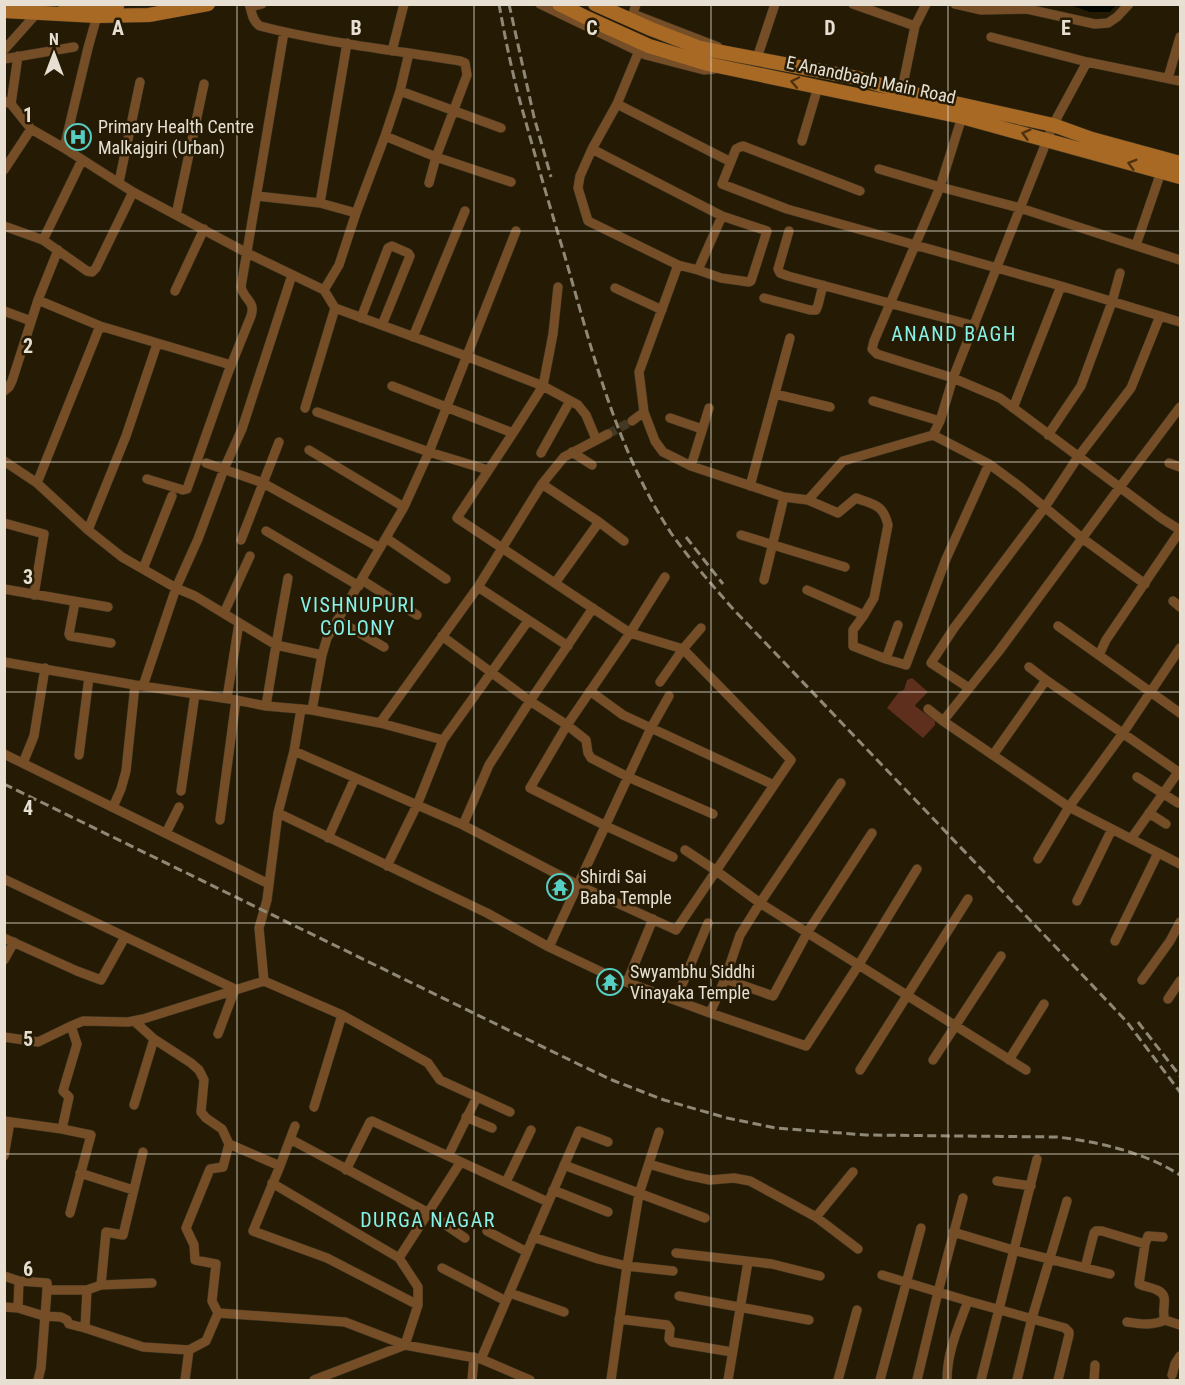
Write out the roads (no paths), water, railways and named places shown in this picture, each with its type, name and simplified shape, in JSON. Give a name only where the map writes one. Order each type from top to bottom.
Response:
[{"type":"street","points":[[65,4],[100,7],[154,4]]},
{"type":"street","points":[[4,11],[41,9],[97,16],[149,15],[208,4]]},
{"type":"street","points":[[262,4],[249,6],[256,24],[284,32],[465,63],[467,75],[452,111],[429,183]]},
{"type":"street","points":[[392,51],[404,4]]},
{"type":"street","points":[[540,4],[646,54],[704,70],[726,68]]},
{"type":"street","name":"E Anandbagh Main Road","points":[[559,4],[649,45],[708,64],[818,87],[900,97],[1053,125],[1092,139],[1180,163]]},
{"type":"street","name":"E Anandbagh Main Road","points":[[595,4],[700,48],[857,78],[900,97],[962,117],[1180,177]]},
{"type":"street","points":[[612,4],[635,9],[682,34],[716,45],[727,53]]},
{"type":"street","points":[[758,58],[774,4]]},
{"type":"street","points":[[853,4],[915,26]]},
{"type":"street","points":[[900,97],[915,26],[926,4]]},
{"type":"street","points":[[955,4],[981,10],[1027,9],[1095,24],[1108,23],[1130,4]]},
{"type":"street","points":[[4,50],[41,9]]},
{"type":"street","points":[[64,148],[97,16]]},
{"type":"street","points":[[147,479],[183,490],[187,489],[253,310],[251,302],[242,293],[241,287],[284,32]]},
{"type":"street","points":[[991,37],[1087,62],[1180,81]]},
{"type":"street","points":[[1168,78],[1180,38]]},
{"type":"street","points":[[320,203],[347,43]]},
{"type":"street","points":[[4,59],[74,47]]},
{"type":"street","points":[[592,149],[722,216],[767,231],[751,280],[749,282],[722,278],[678,265],[588,221],[579,188],[582,169],[592,149],[617,104],[639,51]]},
{"type":"street","points":[[324,290],[339,266],[400,91],[409,53]]},
{"type":"street","points":[[18,56],[8,103],[31,129],[133,192],[247,253],[324,290],[335,308],[543,386],[578,405],[586,415],[596,439]]},
{"type":"street","points":[[933,435],[940,421],[953,378],[1053,125],[1087,62]]},
{"type":"street","points":[[119,182],[140,82]]},
{"type":"street","points":[[176,215],[204,84]]},
{"type":"street","points":[[802,141],[818,87]]},
{"type":"street","points":[[400,91],[501,128]]},
{"type":"street","points":[[617,104],[731,162]]},
{"type":"street","points":[[962,117],[940,187],[872,349],[876,354],[953,378],[1000,398],[1180,531],[1106,640],[1099,655]]},
{"type":"street","points":[[4,170],[31,129]]},
{"type":"street","points":[[385,136],[436,157],[511,182]]},
{"type":"street","points":[[860,191],[743,146],[736,150],[722,184],[787,209],[1180,322]]},
{"type":"street","points":[[43,240],[82,160]]},
{"type":"street","points":[[879,169],[1020,208],[1180,260]]},
{"type":"street","points":[[1136,245],[1161,172]]},
{"type":"street","points":[[4,226],[43,240],[87,271],[92,272],[133,192]]},
{"type":"street","points":[[257,196],[320,203],[356,213]]},
{"type":"street","points":[[414,337],[465,212]]},
{"type":"street","points":[[698,270],[722,216]]},
{"type":"street","points":[[175,291],[204,229]]},
{"type":"street","points":[[312,710],[327,638],[404,507],[429,452],[516,231]]},
{"type":"street","points":[[789,231],[778,269],[780,273],[975,326]]},
{"type":"street","points":[[361,318],[388,248],[392,246],[410,256],[382,326]]},
{"type":"street","points":[[4,391],[12,381],[38,300],[58,250]]},
{"type":"street","points":[[678,265],[639,372],[644,412],[655,441],[663,452],[691,466],[784,497],[808,500],[838,513],[856,498],[879,507],[885,513],[888,525],[874,598],[853,630],[853,646],[906,665],[946,559],[989,464]]},
{"type":"street","points":[[1048,435],[1081,386],[1112,302],[1120,273]]},
{"type":"street","points":[[113,807],[126,771],[139,686],[176,588],[242,429],[292,275]]},
{"type":"street","points":[[764,298],[816,310],[824,285]]},
{"type":"street","points":[[1013,408],[1061,286]]},
{"type":"street","points":[[294,751],[463,825],[578,885],[676,930],[791,760],[683,650],[630,633],[457,518],[543,386],[554,334],[558,287]]},
{"type":"street","points":[[615,288],[662,310]]},
{"type":"street","points":[[38,300],[100,326],[231,365]]},
{"type":"street","points":[[305,408],[335,308]]},
{"type":"street","points":[[4,311],[31,321]]},
{"type":"street","points":[[969,688],[932,663],[954,628],[1131,388],[1160,316]]},
{"type":"street","points":[[37,483],[100,326]]},
{"type":"street","points":[[750,486],[790,338]]},
{"type":"street","points":[[88,530],[126,436],[157,344]]},
{"type":"street","points":[[392,386],[513,433]]},
{"type":"street","points":[[775,394],[830,407]]},
{"type":"street","points":[[542,453],[570,401]]},
{"type":"street","points":[[873,401],[940,421]]},
{"type":"street","points":[[944,722],[1180,407]]},
{"type":"street","points":[[691,466],[709,408]]},
{"type":"street","points":[[316,412],[488,471]]},
{"type":"street","points":[[632,421],[644,412]]},
{"type":"street","points":[[670,418],[702,429]]},
{"type":"street","points":[[380,723],[478,587],[542,484],[564,457],[608,434]]},
{"type":"street","points":[[808,500],[843,461],[933,435],[989,464],[1082,538],[1145,584]]},
{"type":"street","points":[[241,540],[279,442]]},
{"type":"street","points":[[309,450],[404,507]]},
{"type":"street","points":[[572,452],[592,465]]},
{"type":"street","points":[[4,460],[37,483],[88,530],[122,557],[176,588],[195,596],[276,645],[322,655]]},
{"type":"street","points":[[206,463],[263,483],[380,548]]},
{"type":"street","points":[[1169,463],[1180,467]]},
{"type":"street","points":[[542,484],[624,541]]},
{"type":"street","points":[[143,569],[172,496]]},
{"type":"street","points":[[764,580],[784,497]]},
{"type":"street","points":[[555,583],[599,522]]},
{"type":"street","points":[[4,523],[44,534],[34,595]]},
{"type":"street","points":[[266,531],[417,615]]},
{"type":"street","points":[[741,536],[845,567]]},
{"type":"street","points":[[386,538],[446,579]]},
{"type":"street","points":[[224,613],[250,556]]},
{"type":"street","points":[[665,577],[567,725],[530,788],[673,857]]},
{"type":"street","points":[[266,706],[288,578]]},
{"type":"street","points":[[478,587],[568,645]]},
{"type":"street","points":[[4,589],[108,607]]},
{"type":"street","points":[[807,590],[864,615]]},
{"type":"street","points":[[75,602],[70,636],[111,643]]},
{"type":"street","points":[[463,825],[489,765],[593,608]]},
{"type":"street","points":[[338,620],[384,647]]},
{"type":"street","points":[[387,866],[417,806],[443,740],[528,621]]},
{"type":"street","points":[[220,820],[239,623]]},
{"type":"street","points":[[886,659],[898,625]]},
{"type":"street","points":[[1058,627],[1180,713]]},
{"type":"street","points":[[660,682],[701,628]]},
{"type":"street","points":[[442,636],[586,740],[591,758],[628,777],[713,814]]},
{"type":"street","points":[[1038,859],[1069,807],[1123,734],[1180,648]]},
{"type":"street","points":[[4,662],[266,706],[312,710],[380,723],[443,740]]},
{"type":"street","points":[[1029,667],[1180,772],[1131,839]]},
{"type":"street","points":[[23,763],[34,736],[45,668]]},
{"type":"street","points":[[79,755],[89,677]]},
{"type":"street","points":[[993,755],[1046,680]]},
{"type":"street","points":[[590,692],[623,715],[774,785]]},
{"type":"street","points":[[181,791],[195,694]]},
{"type":"street","points":[[549,946],[651,728],[669,696]]},
{"type":"street","points":[[928,708],[944,722],[1069,807],[1180,864]]},
{"type":"street","points":[[264,981],[259,928],[267,900],[278,813],[294,751],[301,710]]},
{"type":"street","points":[[4,754],[269,884]]},
{"type":"street","points":[[1137,777],[1178,803]]},
{"type":"street","points":[[328,838],[355,778]]},
{"type":"street","points":[[710,1013],[740,935],[841,783]]},
{"type":"street","points":[[166,833],[179,807]]},
{"type":"street","points":[[278,813],[487,913],[610,976],[806,1046],[917,869]]},
{"type":"street","points":[[1149,813],[1166,824]]},
{"type":"street","points":[[1077,901],[1112,829]]},
{"type":"street","points":[[725,979],[773,996],[807,933],[872,832]]},
{"type":"street","points":[[685,850],[760,903],[1026,1070]]},
{"type":"street","points":[[1115,941],[1158,853]]},
{"type":"street","points":[[4,879],[235,989]]},
{"type":"street","points":[[860,1070],[968,899]]},
{"type":"street","points":[[627,982],[653,919]]},
{"type":"street","points":[[1142,980],[1170,941],[1180,922]]},
{"type":"street","points":[[676,999],[708,923]]},
{"type":"street","points":[[4,960],[9,940],[101,980],[125,937]]},
{"type":"street","points":[[933,1060],[1001,956]]},
{"type":"street","points":[[4,1037],[38,1042],[83,1022],[92,1020],[134,1021],[264,981],[342,1015],[428,1063],[440,1080],[510,1112]]},
{"type":"street","points":[[1168,999],[1180,981]]},
{"type":"street","points":[[218,1034],[235,989]]},
{"type":"street","points":[[1009,1060],[1044,1004]]},
{"type":"street","points":[[314,1107],[342,1015]]},
{"type":"street","points":[[134,1021],[154,1039],[199,1070],[204,1080],[201,1112],[222,1129],[230,1144],[280,1166]]},
{"type":"street","points":[[62,1129],[69,1097],[63,1091],[77,1044],[71,1026]]},
{"type":"street","points":[[134,1106],[154,1039]]},
{"type":"street","points":[[448,1156],[477,1097]]},
{"type":"street","points":[[466,1117],[492,1128]]},
{"type":"street","points":[[4,1156],[8,1121],[91,1135],[70,1213]]},
{"type":"street","points":[[346,1170],[372,1121],[548,1202]]},
{"type":"street","points":[[295,1126],[253,1232],[327,1258],[418,1305]]},
{"type":"street","points":[[506,1182],[531,1130]]},
{"type":"street","points":[[472,1380],[478,1358],[508,1297],[579,1131],[608,1142]]},
{"type":"street","points":[[611,1380],[639,1194],[659,1132]]},
{"type":"street","points":[[290,1139],[427,1212],[465,1238]]},
{"type":"street","points":[[4,1307],[18,1308],[44,1316],[61,1317],[69,1324],[143,1347],[189,1350],[206,1341],[218,1313],[212,1301],[216,1264],[195,1260],[194,1245],[186,1228],[210,1169],[223,1167],[230,1144]]},
{"type":"street","points":[[101,1285],[106,1232],[123,1235],[143,1152]]},
{"type":"street","points":[[981,1380],[1037,1159]]},
{"type":"street","points":[[399,1258],[460,1163]]},
{"type":"street","points":[[564,1164],[705,1218]]},
{"type":"street","points":[[649,1164],[710,1180],[734,1178],[750,1181],[816,1218],[858,1249]]},
{"type":"street","points":[[816,1218],[853,1172]]},
{"type":"street","points":[[80,1173],[133,1190]]},
{"type":"street","points":[[997,1181],[1031,1186]]},
{"type":"street","points":[[272,1183],[399,1258],[418,1287],[418,1305],[405,1345]]},
{"type":"street","points":[[554,1190],[608,1212]]},
{"type":"street","points":[[917,1380],[963,1198]]},
{"type":"street","points":[[1017,1380],[1032,1318],[1067,1201]]},
{"type":"street","points":[[880,1380],[921,1228]]},
{"type":"street","points":[[488,1231],[527,1252]]},
{"type":"street","points":[[1085,1268],[1096,1231],[1145,1244]]},
{"type":"street","points":[[953,1232],[1050,1260],[1110,1274]]},
{"type":"street","points":[[1163,1237],[1148,1236],[1139,1284],[1158,1290],[1162,1294],[1166,1300],[1163,1312],[1165,1320]]},
{"type":"street","points":[[533,1237],[587,1256],[627,1266],[673,1271]]},
{"type":"street","points":[[676,1253],[772,1264],[820,1276]]},
{"type":"street","points":[[728,1380],[748,1262]]},
{"type":"street","points":[[442,1269],[508,1297],[564,1312]]},
{"type":"street","points":[[882,1275],[1065,1328],[1069,1332],[1058,1380]]},
{"type":"street","points":[[4,1276],[19,1281],[47,1283],[41,1368],[38,1380]]},
{"type":"street","points":[[18,1308],[19,1281]]},
{"type":"street","points":[[47,1290],[87,1290],[101,1285],[152,1283]]},
{"type":"street","points":[[85,1328],[87,1290]]},
{"type":"street","points":[[679,1296],[809,1320]]},
{"type":"street","points":[[947,1380],[952,1343],[968,1301]]},
{"type":"street","points":[[838,1380],[857,1310]]},
{"type":"street","points":[[218,1313],[345,1322],[405,1345],[478,1358],[530,1380]]},
{"type":"street","points":[[619,1319],[667,1325],[670,1329],[669,1339],[672,1342],[732,1352]]},
{"type":"street","points":[[1126,1322],[1154,1324],[1165,1320],[1180,1325]]},
{"type":"street","points":[[314,1380],[405,1345]]},
{"type":"street","points":[[185,1380],[189,1350]]},
{"type":"street","points":[[1172,1375],[1180,1356]]},
{"type":"street","points":[[1094,1380],[1095,1365]]},
{"type":"tunnel","points":[[608,434],[632,421]]},
{"type":"railway","points":[[499,4],[521,105],[606,396],[634,466],[671,533],[693,563],[734,610],[1127,1022],[1180,1092]]},
{"type":"railway","points":[[509,4],[534,117],[551,177]]},
{"type":"railway","points":[[686,537],[723,584]]},
{"type":"railway","points":[[4,784],[576,1063],[664,1100],[727,1118],[776,1128],[866,1135],[1073,1139],[1136,1154],[1180,1175]]},
{"type":"railway","points":[[1138,1022],[1180,1076]]},
{"type":"place","name":"Primary Health Centre Malkajgiri (Urban)","points":[[78,137]]},
{"type":"place","name":"Shirdi Sai Baba Temple","points":[[560,887]]},
{"type":"place","name":"Swyambhu Siddhi Vinayaka Temple","points":[[610,982]]},
{"type":"district","name":"ANAND BAGH","points":[[954,334]]},
{"type":"district","name":"VISHNUPURI COLONY","points":[[358,616]]},
{"type":"district","name":"DURGA NAGAR","points":[[428,1220]]}]
